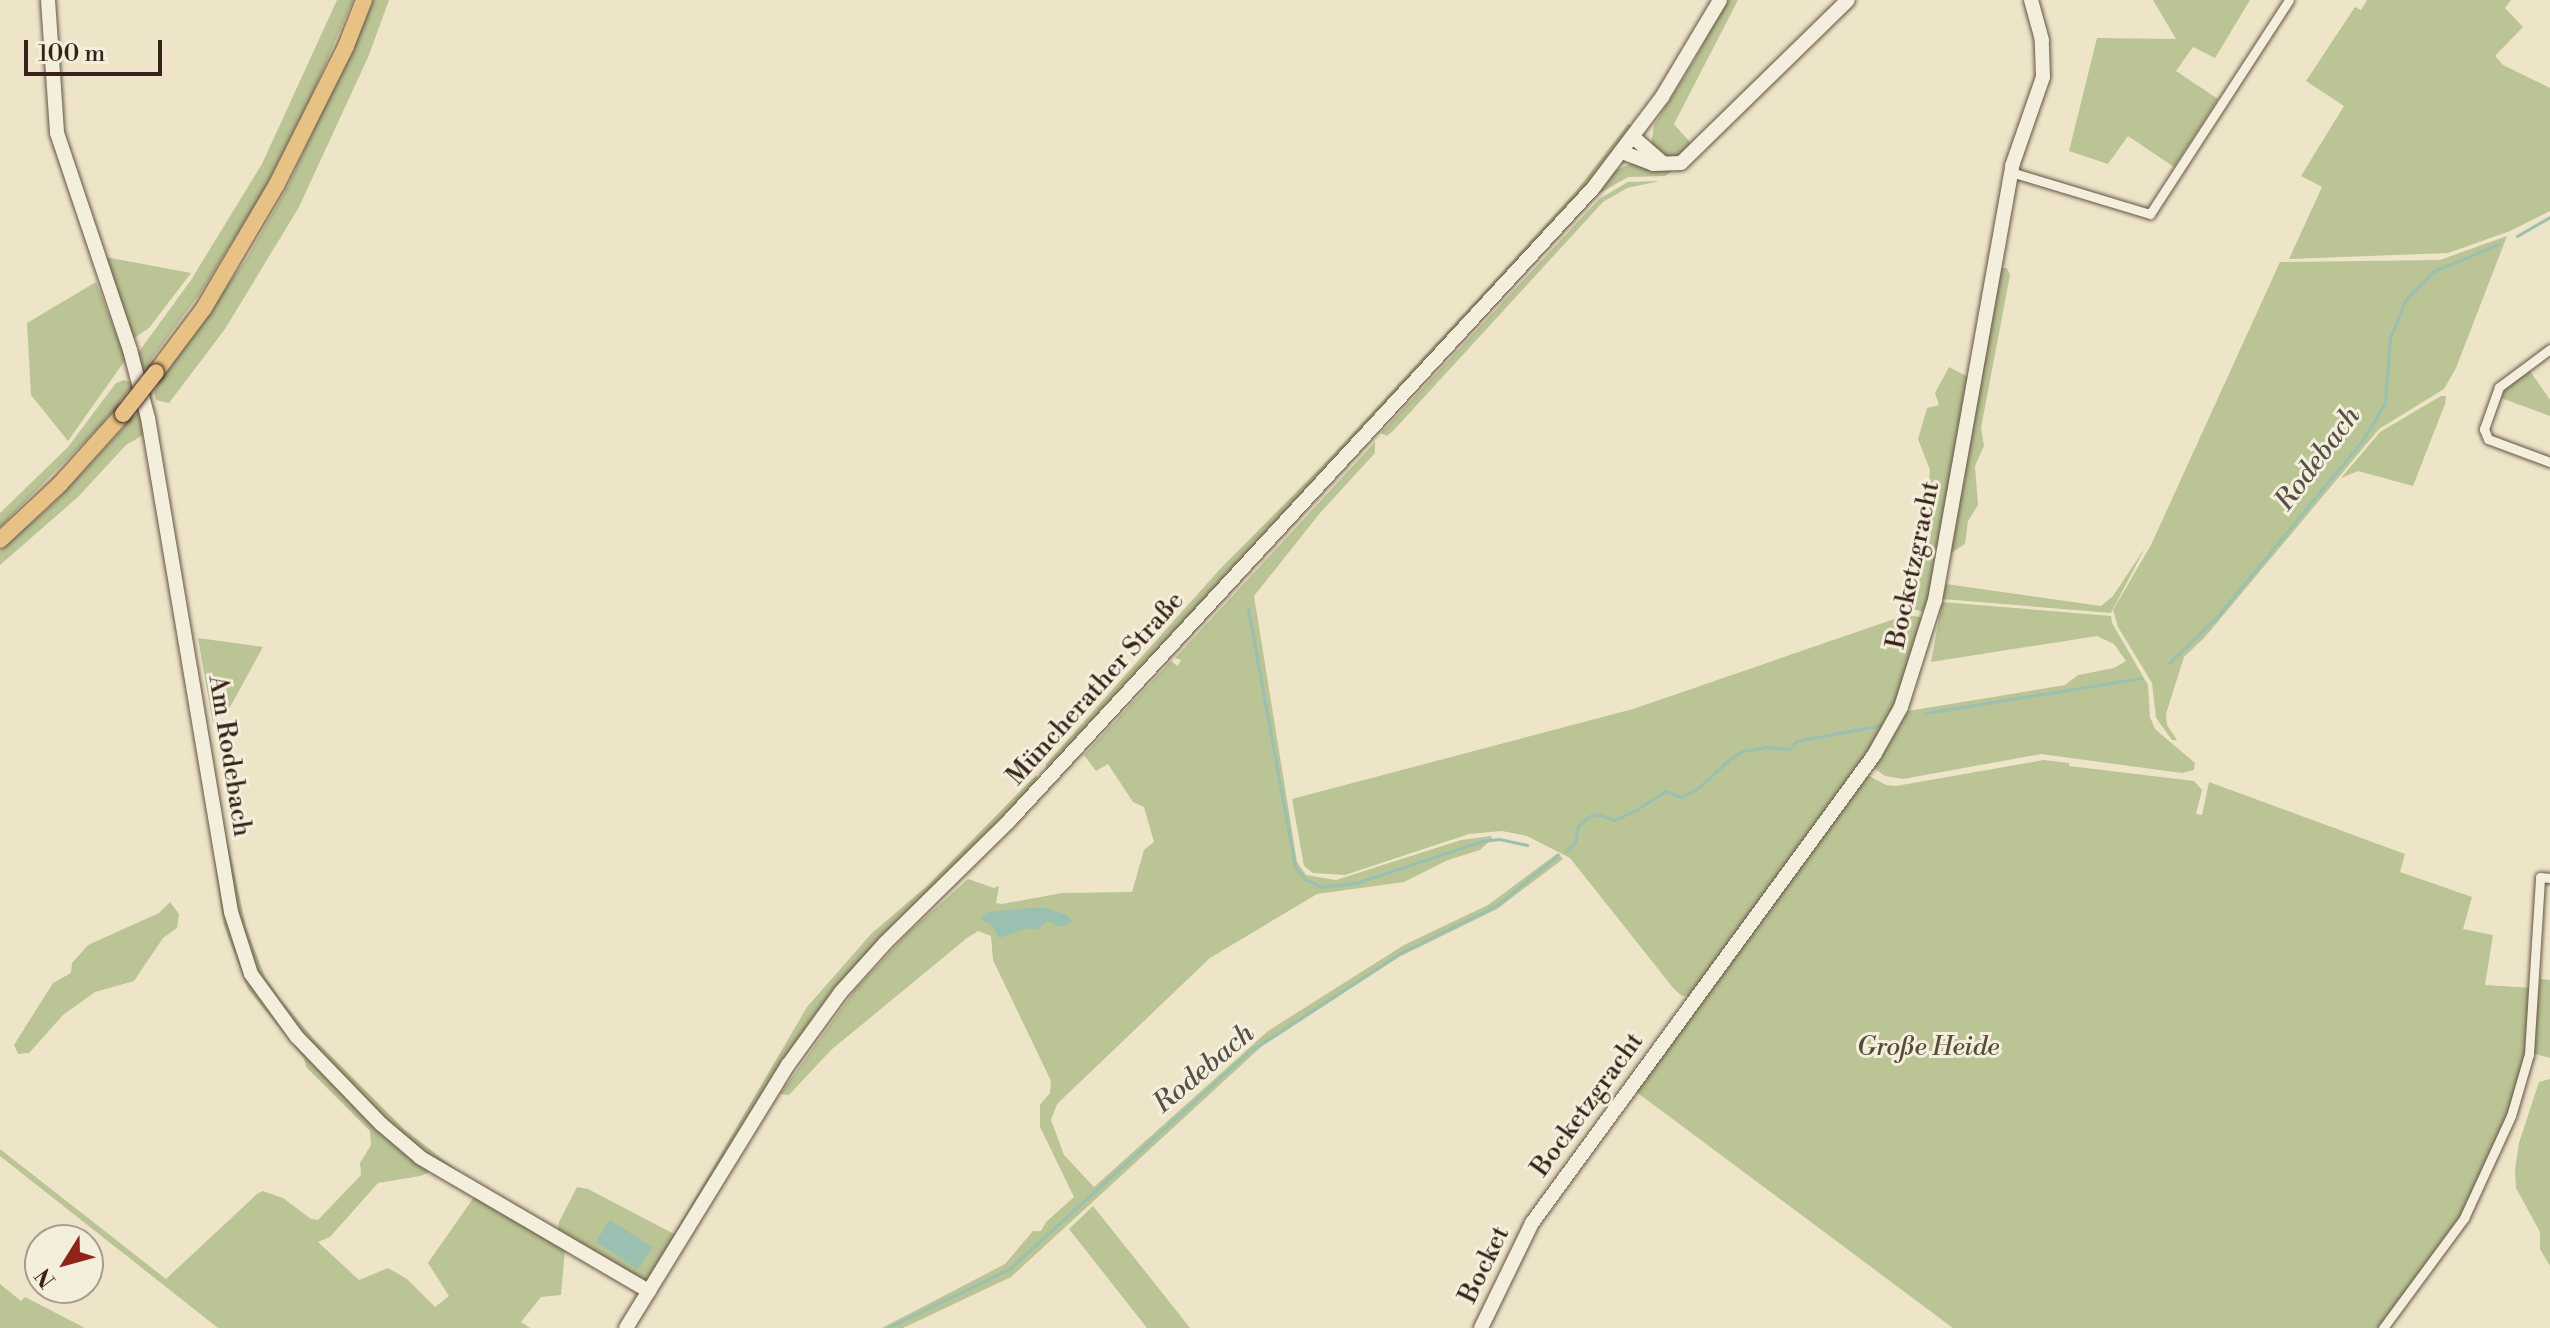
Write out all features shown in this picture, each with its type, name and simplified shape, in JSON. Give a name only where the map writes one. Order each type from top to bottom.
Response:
[{"type":"highway","points":[[0,540],[60,484],[123,414],[204,308],[263,210],[332,75],[364,0]]},
{"type":"street","name":"Am Rodebach","points":[[48,0],[57,133],[130,350],[148,418],[231,912],[251,974],[297,1037],[381,1124],[421,1158],[649,1291]]},
{"type":"street","name":"Müncherather Straße","points":[[649,1291],[788,1065],[841,992],[886,942],[1009,821],[1537,251],[1633,137],[1698,41],[1720,0]]},
{"type":"street","points":[[1622,152],[1653,164],[1681,163],[1848,0]]},
{"type":"street","name":"Bocketzgracht","points":[[1532,1223],[1845,796],[1901,707],[1934,608],[2011,172],[2018,142],[2043,77],[2042,40],[2031,0]]},
{"type":"street","points":[[2011,172],[2150,214],[2289,0]]},
{"type":"street","points":[[1633,137],[1663,164]]},
{"type":"street","points":[[2550,349],[2499,387],[2484,429],[2488,439],[2550,462]]},
{"type":"street","points":[[2383,1328],[2464,1218],[2511,1116],[2529,1054],[2545,878]]},
{"type":"street","name":"Bocket","points":[[1481,1328],[1532,1223]]},
{"type":"street","points":[[626,1328],[649,1291]]},
{"type":"green space","points":[[337,0],[353,0],[311,97],[262,194],[201,292],[142,372],[138,353],[191,280],[262,164]]},
{"type":"green space","points":[[373,0],[389,0],[369,55],[299,207],[225,329],[169,403],[156,400],[154,393],[158,384],[247,258],[289,184]]},
{"type":"green space","points":[[1726,0],[1738,0],[1674,124],[1694,147],[1685,156],[1666,158],[1651,146],[1654,125],[1696,58]]},
{"type":"green space","points":[[2153,0],[2250,0],[2215,58],[2193,47],[2176,71],[2218,99],[2174,167],[2128,136],[2108,164],[2069,151],[2097,38],[2176,39]]},
{"type":"green space","points":[[2367,0],[2511,0],[2505,8],[2523,27],[2495,56],[2503,65],[2550,88],[2550,211],[2510,231],[2448,253],[2289,259],[2322,187],[2301,176],[2344,106],[2306,81],[2355,7],[2361,10]]},
{"type":"green space","points":[[1628,124],[1633,126],[1602,169],[1046,770],[1046,764],[1220,569],[1326,462],[1577,190]]},
{"type":"green space","points":[[1632,163],[1675,169],[1665,176],[1628,177],[1597,195],[1381,428],[1614,171]]},
{"type":"green space","points":[[1660,181],[1627,188],[1603,202],[1393,431],[1387,436],[1381,433],[1599,199],[1628,182]]},
{"type":"green space","points":[[2507,236],[2456,368],[2444,389],[2379,429],[2205,637],[2184,657],[2166,714],[2167,725],[2177,740],[2172,740],[2156,718],[2152,683],[2118,627],[2113,610],[2151,545],[2280,262],[2440,260]]},
{"type":"green space","points":[[100,256],[191,273],[149,328],[133,339]]},
{"type":"green space","points":[[2002,268],[2007,268],[2010,275],[1981,428],[1984,446],[1975,466],[1978,505],[1968,521],[1965,544],[1951,553],[1993,296]]},
{"type":"green space","points":[[96,282],[126,359],[68,441],[31,395],[27,323]]},
{"type":"green space","points":[[1949,367],[1970,378],[1929,613],[1908,608],[1905,599],[1925,528],[1930,470],[1918,439],[1927,408],[1939,405],[1935,393]]},
{"type":"green space","points":[[2530,371],[2550,400],[2550,416],[2501,398],[2505,388]]},
{"type":"green space","points":[[124,380],[134,383],[102,424],[0,527],[0,513],[68,447],[116,383]]},
{"type":"green space","points":[[2446,396],[2445,404],[2413,486],[2358,471],[2341,478],[2380,432]]},
{"type":"green space","points":[[140,410],[145,434],[126,445],[78,497],[0,565],[0,551],[55,502]]},
{"type":"green space","points":[[1375,442],[1375,453],[1320,513],[1254,596],[1297,862],[1306,875],[1336,880],[1461,840],[1491,836],[1492,839],[1480,850],[1448,860],[1404,882],[1317,894],[1210,958],[1057,1104],[1051,1120],[1064,1155],[1094,1187],[1268,1031],[1404,945],[1488,905],[1558,853],[1563,859],[1497,909],[1399,957],[1261,1047],[1011,1277],[903,1328],[882,1328],[1005,1264],[1033,1231],[1041,1231],[1046,1222],[1074,1197],[1040,1127],[1040,1105],[1050,1093],[1051,1081],[993,960],[991,936],[978,931],[967,938],[831,1050],[789,1095],[780,1094],[855,990],[908,933],[968,879],[994,888],[999,886],[996,903],[1002,904],[1062,893],[1132,892],[1144,850],[1154,842],[1144,807],[1133,802],[1108,764],[1096,771],[1084,755],[1171,661],[1178,666],[1181,660],[1175,658]]},
{"type":"green space","points":[[2145,548],[2111,613],[1942,599],[1946,584],[2101,606],[2113,596]]},
{"type":"green space","points":[[1942,602],[2111,616],[2112,623],[2148,685],[2150,717],[2155,729],[2195,763],[2194,770],[2182,773],[2041,754],[1903,779],[1885,776],[1874,768],[1908,711],[2065,685],[2078,675],[2114,668],[2126,661],[2114,644],[2097,636],[1931,662]]},
{"type":"green space","points":[[1906,615],[1927,618],[1904,687],[1870,751],[1689,996],[1682,996],[1674,989],[1570,858],[1527,836],[1502,831],[1469,834],[1345,875],[1313,873],[1304,866],[1292,799],[1633,709]]},
{"type":"green space","points":[[198,638],[263,647],[230,707],[213,724]]},
{"type":"green space","name":"Große Heide","points":[[2044,760],[2069,763],[2069,766],[2194,781],[2202,790],[2196,814],[2202,815],[2209,782],[2405,854],[2400,872],[2472,897],[2463,929],[2493,935],[2485,985],[2533,988],[2526,1053],[2510,1114],[2464,1213],[2380,1328],[1953,1328],[1635,1091],[1867,775],[1886,785],[1896,786]]},
{"type":"green space","points":[[1036,775],[1039,781],[833,990],[790,1050],[649,1280],[643,1280],[557,1235],[559,1222],[577,1187],[588,1189],[674,1234],[807,1007],[871,934],[928,885]]},
{"type":"green space","points":[[217,792],[246,927],[265,977],[282,1001],[313,1038],[404,1129],[459,1172],[539,1219],[417,1149],[370,1106],[301,1033],[263,985],[241,930]]},
{"type":"green space","points":[[214,857],[248,977],[429,1167],[428,1173],[420,1176],[378,1183],[330,1237],[318,1242],[359,1280],[388,1268],[407,1279],[435,1307],[449,1296],[428,1263],[474,1197],[565,1250],[561,1295],[541,1297],[521,1322],[530,1328],[218,1328],[104,1238],[104,1230],[166,1279],[257,1194],[263,1191],[283,1198],[311,1219],[318,1220],[361,1175],[360,1163],[371,1145],[370,1131],[306,1067],[304,1058],[248,989],[224,926]]},
{"type":"green space","points":[[170,902],[179,914],[177,928],[163,938],[134,981],[95,992],[63,1015],[29,1053],[18,1054],[14,1045],[53,983],[71,973],[72,963],[88,945],[159,913]]},
{"type":"green space","points":[[2540,979],[2550,980],[2550,1058],[2532,1053]]},
{"type":"green space","points":[[2550,1079],[2550,1266],[2540,1249],[2540,1232],[2516,1188],[2515,1169],[2519,1143],[2539,1082]]},
{"type":"green space","points":[[0,1149],[96,1224],[86,1224],[0,1156]]},
{"type":"green space","points":[[1093,1206],[1190,1328],[1147,1328],[1069,1229]]},
{"type":"green space","points":[[0,1284],[21,1301],[24,1298],[24,1304],[39,1304],[85,1328],[0,1328]]},
{"type":"shaded area","points":[[1043,907],[1067,915],[1072,922],[1061,927],[1048,921],[1037,930],[1027,928],[999,938],[992,925],[980,919],[987,912]]},
{"type":"shaded area","points":[[610,1220],[652,1247],[638,1269],[596,1242]]},
{"type":"waterway","name":"Rodebach","points":[[2517,236],[2550,217]]},
{"type":"waterway","name":"Rodebach","points":[[2169,663],[2216,618],[2362,441],[2385,403],[2390,338],[2406,299],[2434,271],[2499,244]]},
{"type":"waterway","points":[[1248,609],[1295,867],[1305,879],[1322,887],[1356,883],[1482,841],[1499,839],[1527,845]]},
{"type":"waterway","name":"Rodebach","points":[[1925,713],[2141,678]]},
{"type":"waterway","name":"Rodebach","points":[[1566,851],[1575,843],[1578,826],[1590,816],[1598,814],[1614,820],[1665,791],[1681,797],[1697,789],[1743,751],[1767,747],[1789,749],[1797,741],[1882,725]]},
{"type":"waterway","name":"Rodebach","points":[[887,1328],[1009,1269],[1248,1052],[1402,952],[1497,905],[1558,855]]}]
